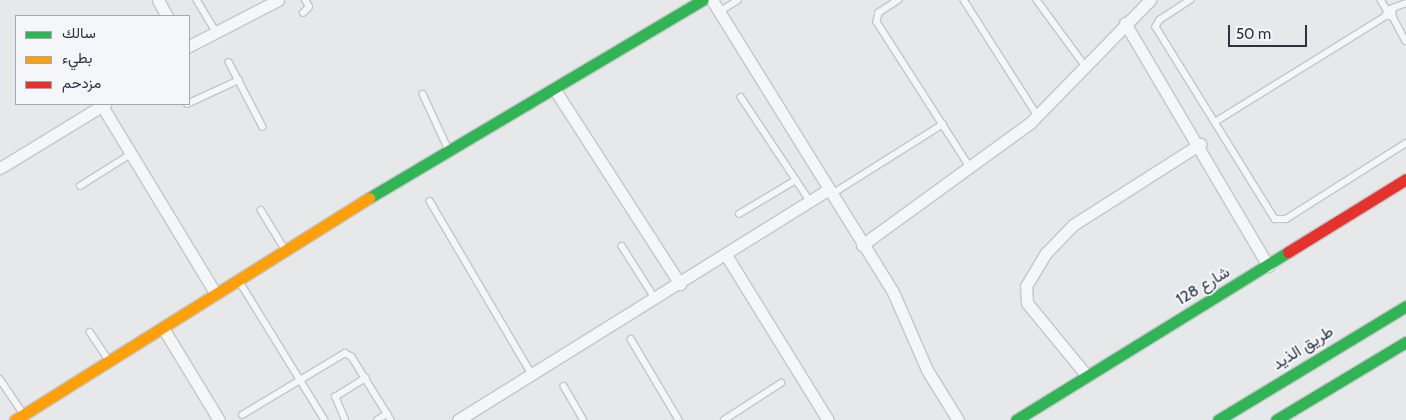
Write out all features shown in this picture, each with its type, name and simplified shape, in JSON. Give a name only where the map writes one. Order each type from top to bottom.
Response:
[{"type":"main road","points":[[20,417],[449,150],[555,90],[703,0]]},
{"type":"main road","name":"شارع 128","points":[[1016,420],[1406,179]]},
{"type":"main road","name":"طريق الذيد","points":[[1218,420],[1406,306]]},
{"type":"main road","points":[[1276,420],[1406,342]]},
{"type":"street","points":[[158,0],[167,15]]},
{"type":"street","points":[[190,45],[215,30],[278,0]]},
{"type":"street","points":[[712,0],[828,193],[893,292],[927,370],[958,420]]},
{"type":"street","points":[[862,245],[971,169],[1038,116],[1087,68],[1125,23],[1150,0]]},
{"type":"street","points":[[1125,23],[1200,144],[1268,266]]},
{"type":"street","points":[[555,90],[680,284]]},
{"type":"street","points":[[0,168],[103,105],[216,294]]},
{"type":"street","points":[[1087,376],[1027,303],[1026,286],[1046,253],[1073,226],[1200,144]]},
{"type":"street","points":[[458,420],[656,300],[810,201],[828,193]]},
{"type":"street","points":[[726,255],[828,420]]},
{"type":"street","points":[[163,328],[219,420]]},
{"type":"lane","points":[[197,0],[215,30]]},
{"type":"lane","points":[[303,13],[309,8],[305,0]]},
{"type":"lane","points":[[719,12],[738,0]]},
{"type":"lane","points":[[898,0],[879,13],[877,22],[971,169]]},
{"type":"lane","points":[[964,0],[1038,116]]},
{"type":"lane","points":[[1037,0],[1087,68]]},
{"type":"lane","points":[[1191,0],[1160,20],[1156,28],[1279,220],[1406,143]]},
{"type":"lane","points":[[1381,0],[1406,41]]},
{"type":"lane","points":[[1215,122],[1406,3]]},
{"type":"lane","points":[[229,62],[263,127]]},
{"type":"lane","points":[[190,103],[239,80]]},
{"type":"lane","points":[[423,94],[449,150]]},
{"type":"lane","points":[[741,97],[810,201]]},
{"type":"lane","points":[[828,193],[943,124]]},
{"type":"lane","points":[[80,186],[131,154]]},
{"type":"lane","points":[[739,214],[796,180]]},
{"type":"lane","points":[[430,201],[533,376]]},
{"type":"lane","points":[[261,210],[286,251]]},
{"type":"lane","points":[[622,246],[656,300]]},
{"type":"lane","points":[[239,281],[326,420]]},
{"type":"lane","points":[[90,332],[109,360]]},
{"type":"lane","points":[[631,339],[679,420]]},
{"type":"lane","points":[[242,415],[346,353],[365,378],[391,420]]},
{"type":"lane","points":[[345,420],[335,397],[365,378]]},
{"type":"lane","points":[[0,379],[20,417]]},
{"type":"lane","points":[[724,420],[781,383]]},
{"type":"lane","points":[[564,386],[584,420]]},
{"type":"lane","points":[[377,420],[387,414]]},
{"type":"traffic: fast","points":[[369,198],[703,0]]},
{"type":"traffic: fast","points":[[1016,420],[1288,252]]},
{"type":"traffic: fast","points":[[1218,420],[1406,306]]},
{"type":"traffic: fast","points":[[1276,420],[1406,342]]},
{"type":"traffic: slow","points":[[15,420],[369,198]]},
{"type":"traffic: jam","points":[[1288,252],[1406,179]]}]
